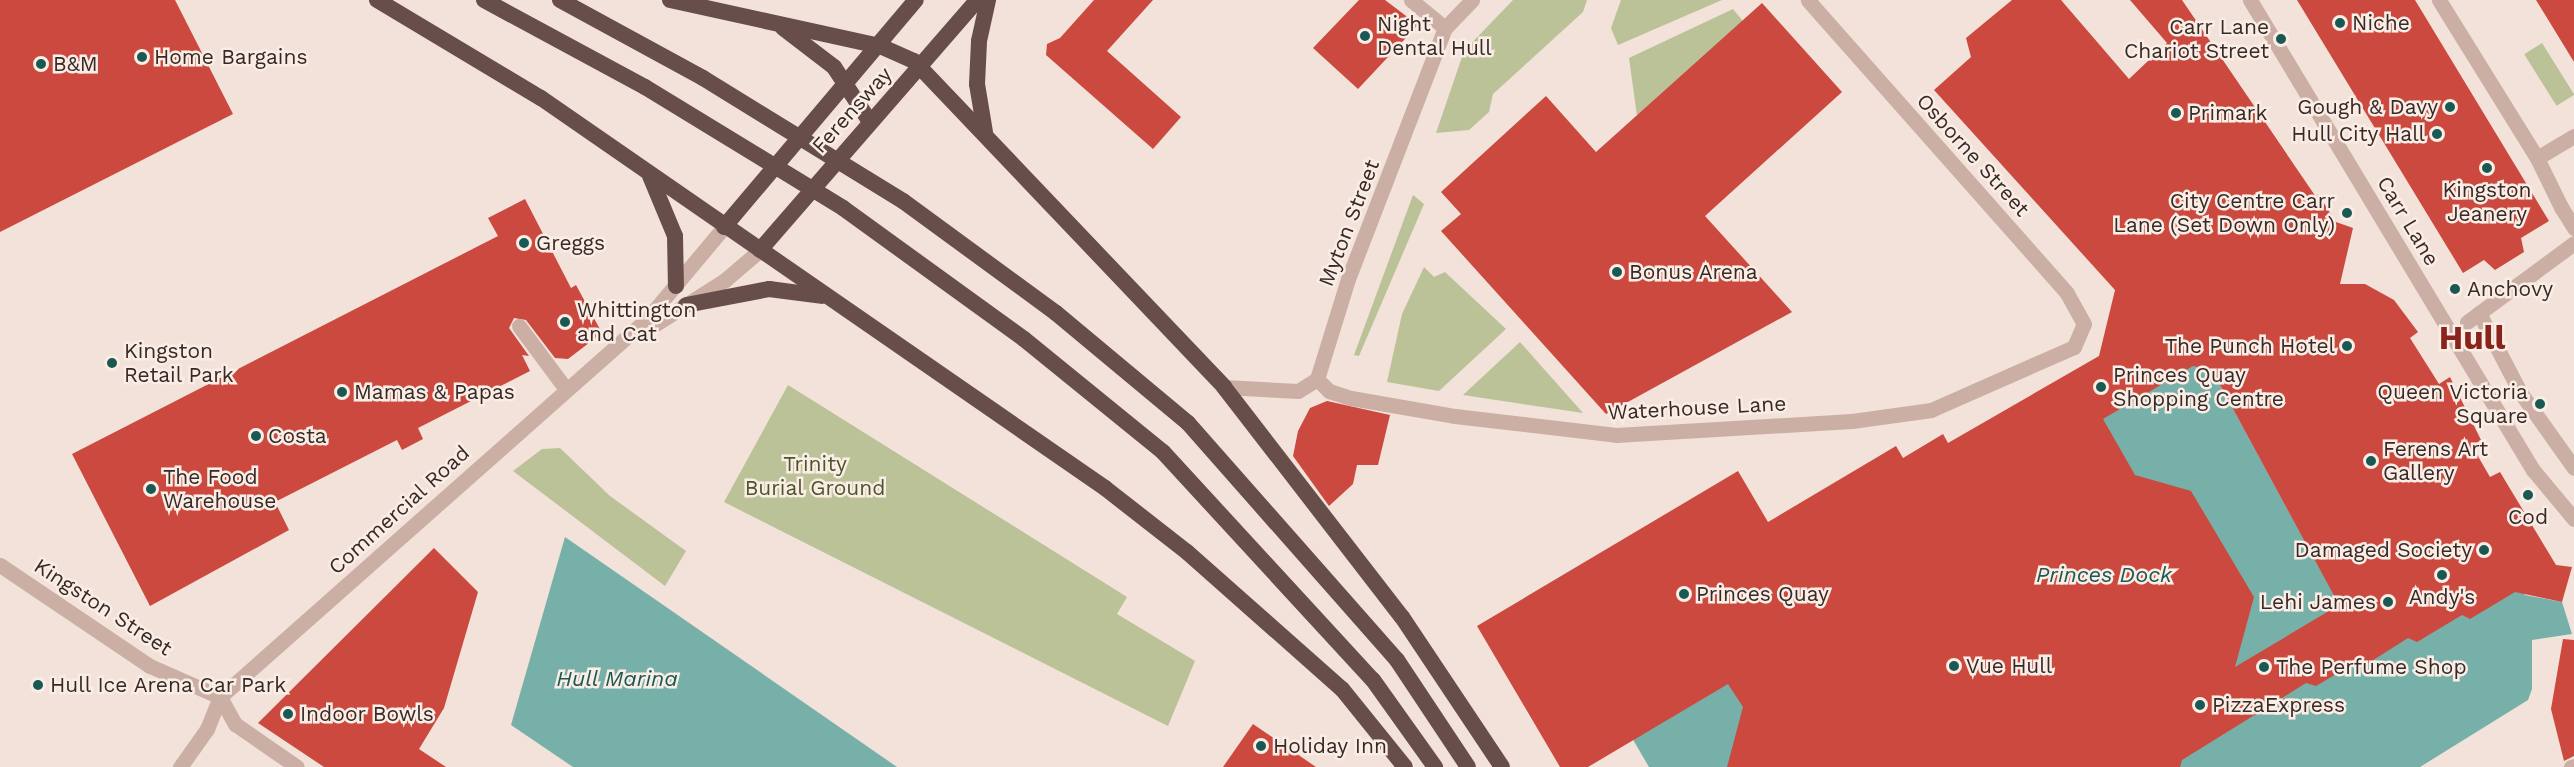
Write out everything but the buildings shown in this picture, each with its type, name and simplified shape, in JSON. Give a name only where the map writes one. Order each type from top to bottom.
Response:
[{"type":"highway","points":[[377,0],[541,98],[724,227],[1020,427],[1187,552],[1342,689],[1405,767]]},
{"type":"highway","points":[[484,0],[645,87],[843,208],[1034,346],[1163,452],[1373,680],[1435,767]]},
{"type":"highway","points":[[560,0],[703,78],[903,201],[1056,313],[1188,423],[1397,660],[1468,767]]},
{"type":"highway","points":[[670,0],[880,46],[921,68],[1224,387],[1401,616],[1502,767]]},
{"type":"highway","name":"Ferensway","points":[[724,227],[880,46],[916,0]]},
{"type":"highway","name":"Ferensway","points":[[760,250],[857,136],[921,68],[977,0]]},
{"type":"highway","points":[[986,136],[977,108],[977,84],[979,41],[988,0]]},
{"type":"highway","points":[[778,24],[848,82],[870,122]]},
{"type":"highway","points":[[649,174],[675,236],[676,286]]},
{"type":"highway","points":[[686,305],[769,289],[828,297]]},
{"type":"street","points":[[1411,0],[1445,27]]},
{"type":"street","name":"Myton Street","points":[[1317,379],[1348,279],[1445,27],[1472,0]]},
{"type":"street","name":"Carr Lane","points":[[2250,0],[2533,470],[2574,519]]},
{"type":"street","points":[[2439,0],[2537,158],[2574,228]]},
{"type":"street","name":"Osborne Street","points":[[1812,2],[2067,293],[2084,324],[2074,347]]},
{"type":"street","points":[[2537,158],[2574,136]]},
{"type":"street","name":"Commercial Road","points":[[606,356],[676,286],[724,227]]},
{"type":"street","points":[[2574,243],[2473,317],[2520,392],[2574,468]]},
{"type":"street","name":"Commercial Road","points":[[220,697],[564,388],[606,356],[686,305],[760,250]]},
{"type":"street","points":[[519,326],[564,388]]},
{"type":"street","name":"Waterhouse Lane","points":[[1317,379],[1329,391],[1352,398],[1455,416],[1616,435],[1852,421],[1931,410],[2074,347]]},
{"type":"street","points":[[1224,387],[1298,390],[1317,379]]},
{"type":"street","name":"Kingston Street","points":[[0,566],[150,666],[220,697]]},
{"type":"street","points":[[180,767],[207,729],[220,697]]},
{"type":"street","points":[[220,697],[235,724],[297,767]]},
{"type":"green space","points":[[1513,0],[1587,0],[1583,12],[1493,94],[1489,112],[1469,130],[1436,133],[1464,51]]},
{"type":"green space","points":[[1621,0],[1722,0],[1618,45],[1611,28]]},
{"type":"green space","points":[[1733,9],[1743,21],[1637,116],[1629,58]]},
{"type":"green space","points":[[2542,43],[2574,94],[2557,106],[2524,54]]},
{"type":"green space","points":[[1413,195],[1424,204],[1359,356],[1354,355]]},
{"type":"green space","points":[[1424,267],[1434,277],[1445,272],[1506,329],[1439,391],[1387,382],[1402,314]]},
{"type":"green space","points":[[1520,342],[1583,413],[1463,395]]},
{"type":"green space","name":"Trinity Burial Ground","points":[[788,385],[1127,597],[1117,614],[1195,661],[1168,726],[724,502]]},
{"type":"green space","points":[[560,448],[610,496],[686,551],[665,586],[513,471],[542,449]]},
{"type":"water","name":"Princes Dock","points":[[2179,309],[2336,599],[2342,603],[2484,525],[2525,595],[2562,602],[2572,634],[2532,640],[2532,689],[2528,700],[2420,767],[1649,767],[1587,661]]},
{"type":"water","name":"Hull Marina","points":[[565,537],[897,767],[573,767],[511,725]]},
{"type":"place","name":"Niche","points":[[2340,23]]},
{"type":"place","name":"Night Dental Hull","points":[[1365,36]]},
{"type":"place","name":"Carr Lane Chariot Street","points":[[2281,39]]},
{"type":"place","name":"Home Bargains","points":[[142,57]]},
{"type":"place","name":"B&M","points":[[41,64]]},
{"type":"place","name":"Gough & Davy","points":[[2450,107]]},
{"type":"place","name":"Primark","points":[[2176,113]]},
{"type":"place","name":"Hull City Hall","points":[[2437,134]]},
{"type":"place","name":"Kingston Jeanery","points":[[2487,168]]},
{"type":"place","name":"City Centre Carr Lane (Set Down Only)","points":[[2347,213]]},
{"type":"place","name":"Greggs","points":[[524,243]]},
{"type":"place","name":"Bonus Arena","points":[[1617,272]]},
{"type":"place","name":"Anchovy","points":[[2455,289]]},
{"type":"place","name":"Whittington and Cat","points":[[565,322]]},
{"type":"place","name":"The Punch Hotel","points":[[2347,346]]},
{"type":"place","name":"Kingston Retail Park","points":[[112,363]]},
{"type":"place","name":"Princes Quay Shopping Centre","points":[[2101,387]]},
{"type":"place","name":"Mamas & Papas","points":[[342,392]]},
{"type":"place","name":"Queen Victoria Square","points":[[2540,404]]},
{"type":"place","name":"Costa","points":[[256,436]]},
{"type":"place","name":"Ferens Art Gallery","points":[[2371,461]]},
{"type":"place","name":"The Food Warehouse","points":[[151,489]]},
{"type":"place","name":"Cod","points":[[2528,495]]},
{"type":"place","name":"Damaged Society","points":[[2484,550]]},
{"type":"place","name":"Andy's","points":[[2442,575]]},
{"type":"place","name":"Princes Quay","points":[[1684,594]]},
{"type":"place","name":"Lehi James","points":[[2388,602]]},
{"type":"place","name":"Vue Hull","points":[[1954,666]]},
{"type":"place","name":"The Perfume Shop","points":[[2264,667]]},
{"type":"place","name":"Hull Ice Arena Car Park","points":[[38,685]]},
{"type":"place","name":"PizzaExpress","points":[[2200,705]]},
{"type":"place","name":"Indoor Bowls","points":[[288,714]]},
{"type":"place","name":"Holiday Inn","points":[[1261,746]]},
{"type":"district","name":"Hull","points":[[2472,338]]}]
